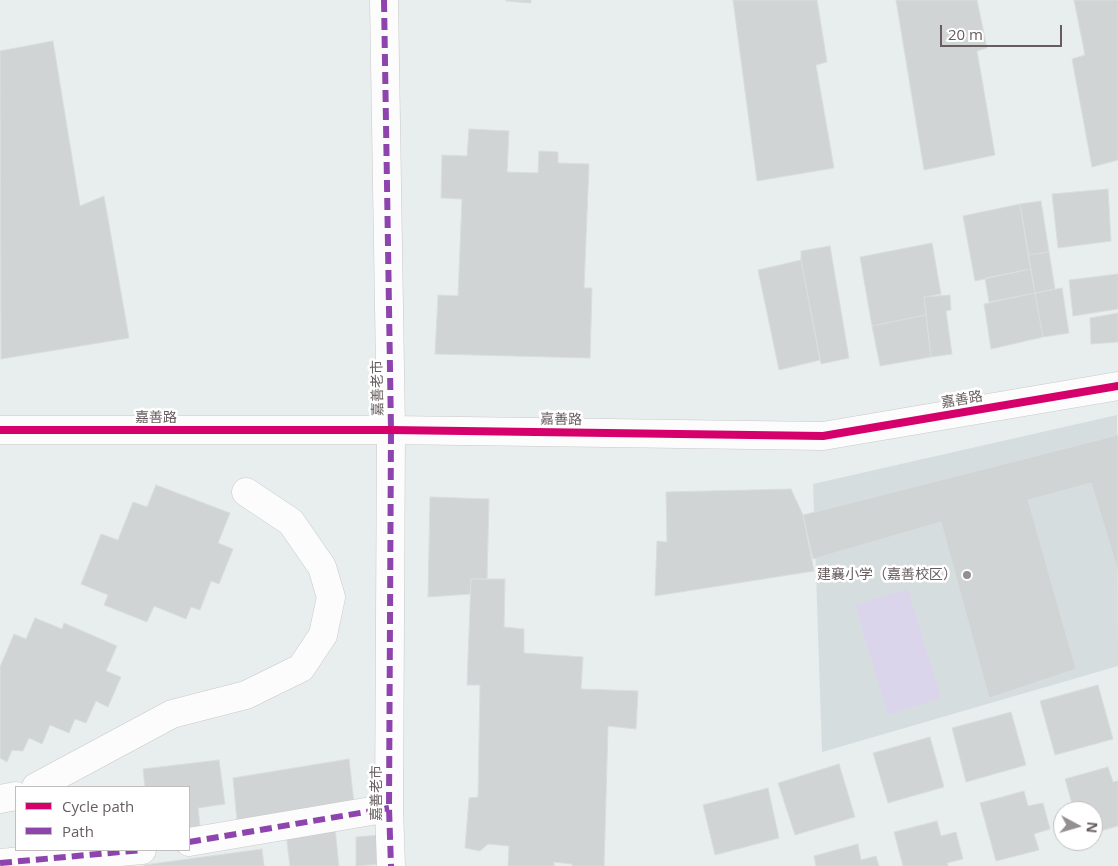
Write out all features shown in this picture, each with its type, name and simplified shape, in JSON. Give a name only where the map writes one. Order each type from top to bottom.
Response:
[{"type":"street","name":"嘉善老市","points":[[384,0],[391,430],[389,808],[391,866]]},
{"type":"street","name":"嘉善路","points":[[0,430],[391,430],[823,436],[1118,386]]},
{"type":"street","points":[[38,786],[172,714],[246,695],[301,668],[323,634],[331,596],[322,567],[291,522],[246,492]]},
{"type":"street","points":[[0,799],[15,796]]},
{"type":"street","points":[[190,842],[389,808]]},
{"type":"street","points":[[0,863],[131,851]]},
{"type":"shaded area","name":"建襄小学（嘉善校区）","points":[[1117,415],[1118,666],[822,752],[813,484]]},
{"type":"shaded area","points":[[908,589],[941,698],[888,715],[855,605]]},
{"type":"building","points":[[531,0],[531,3],[506,1]]},
{"type":"building","points":[[733,0],[817,0],[827,62],[816,65],[834,168],[757,181]]},
{"type":"building","points":[[896,0],[977,0],[987,48],[977,51],[995,155],[924,170]]},
{"type":"building","points":[[1074,0],[1118,0],[1118,160],[1092,167],[1072,59],[1085,55]]},
{"type":"building","points":[[53,41],[80,206],[104,196],[129,338],[1,359],[0,51]]},
{"type":"building","points":[[469,129],[509,131],[507,172],[538,173],[539,151],[558,152],[558,163],[589,164],[584,288],[592,288],[590,358],[435,354],[438,295],[458,296],[462,199],[441,198],[442,155],[467,156]]},
{"type":"building","points":[[1108,189],[1111,241],[1058,248],[1052,194]]},
{"type":"building","points":[[1041,201],[1049,252],[1028,255],[1020,204]]},
{"type":"building","points":[[1020,204],[1031,269],[975,281],[963,216]]},
{"type":"building","points":[[932,243],[941,294],[924,297],[926,315],[872,326],[860,257]]},
{"type":"building","points":[[830,246],[849,358],[821,364],[801,260],[801,251]]},
{"type":"building","points":[[1049,252],[1055,289],[1035,293],[1028,255]]},
{"type":"building","points":[[801,260],[820,360],[779,370],[758,270]]},
{"type":"building","points":[[1031,269],[1035,293],[989,302],[985,278]]},
{"type":"building","points":[[1118,274],[1118,309],[1073,316],[1069,280]]},
{"type":"building","points":[[1062,288],[1069,333],[1043,337],[1035,293]]},
{"type":"building","points":[[1035,293],[1043,337],[991,349],[984,304]]},
{"type":"building","points":[[950,295],[951,310],[946,311],[952,354],[931,357],[924,297]]},
{"type":"building","points":[[1118,313],[1118,342],[1091,344],[1090,318]]},
{"type":"building","points":[[926,315],[931,357],[880,366],[872,326]]},
{"type":"building","points":[[1118,435],[1118,571],[1091,483],[1028,500],[1076,669],[989,698],[941,522],[813,559],[803,515]]},
{"type":"building","points":[[156,485],[230,513],[218,543],[233,549],[219,584],[211,581],[200,610],[191,607],[186,619],[154,606],[147,622],[104,605],[108,595],[81,584],[101,534],[118,540],[133,502],[147,507]]},
{"type":"building","points":[[791,489],[803,515],[814,571],[655,596],[657,541],[667,542],[666,492]]},
{"type":"building","points":[[430,497],[489,499],[487,579],[471,579],[470,594],[428,597]]},
{"type":"building","points":[[471,579],[505,579],[504,627],[524,629],[524,653],[583,657],[581,689],[638,691],[636,729],[608,726],[604,866],[572,866],[572,864],[554,862],[554,866],[508,866],[509,846],[488,844],[480,851],[465,848],[469,798],[478,797],[480,685],[467,685]]},
{"type":"building","points":[[35,618],[62,629],[64,623],[117,646],[106,671],[121,677],[108,707],[96,701],[86,723],[75,719],[69,733],[50,725],[42,744],[29,738],[23,751],[12,750],[7,762],[0,758],[0,667],[14,634],[26,639]]},
{"type":"building","points":[[1098,685],[1113,739],[1055,755],[1040,701]]},
{"type":"building","points":[[1011,712],[1026,765],[966,782],[952,728]]},
{"type":"building","points":[[930,737],[944,787],[888,803],[873,753]]},
{"type":"building","points":[[349,759],[354,803],[237,821],[233,778]]},
{"type":"building","points":[[219,760],[225,804],[198,808],[201,834],[190,836],[190,786],[145,786],[143,769]]},
{"type":"building","points":[[839,764],[855,817],[795,835],[778,783]]},
{"type":"building","points":[[1108,767],[1113,782],[1118,781],[1118,826],[1103,830],[1103,801],[1071,801],[1065,779]]},
{"type":"building","points":[[768,788],[779,838],[715,855],[703,805]]},
{"type":"building","points":[[1024,791],[1028,806],[1043,803],[1050,829],[1034,834],[1039,850],[996,861],[980,803]]},
{"type":"building","points":[[937,821],[941,836],[956,832],[963,859],[947,863],[948,866],[903,866],[894,832]]},
{"type":"building","points":[[335,828],[339,866],[290,866],[286,834]]},
{"type":"building","points":[[381,835],[382,864],[356,866],[356,837]]},
{"type":"building","points":[[858,844],[861,860],[876,856],[879,866],[816,866],[814,856]]},
{"type":"building","points":[[262,849],[264,866],[144,866],[144,865]]},
{"type":"marked path","points":[[384,0],[391,430],[389,808],[391,866]]},
{"type":"marked path","points":[[190,842],[389,808]]},
{"type":"marked path","points":[[0,863],[131,851]]},
{"type":"cycle path","points":[[0,430],[391,430],[823,436],[1118,386]]},
{"type":"place","name":"建襄小学（嘉善校区）","points":[[967,575]]}]
